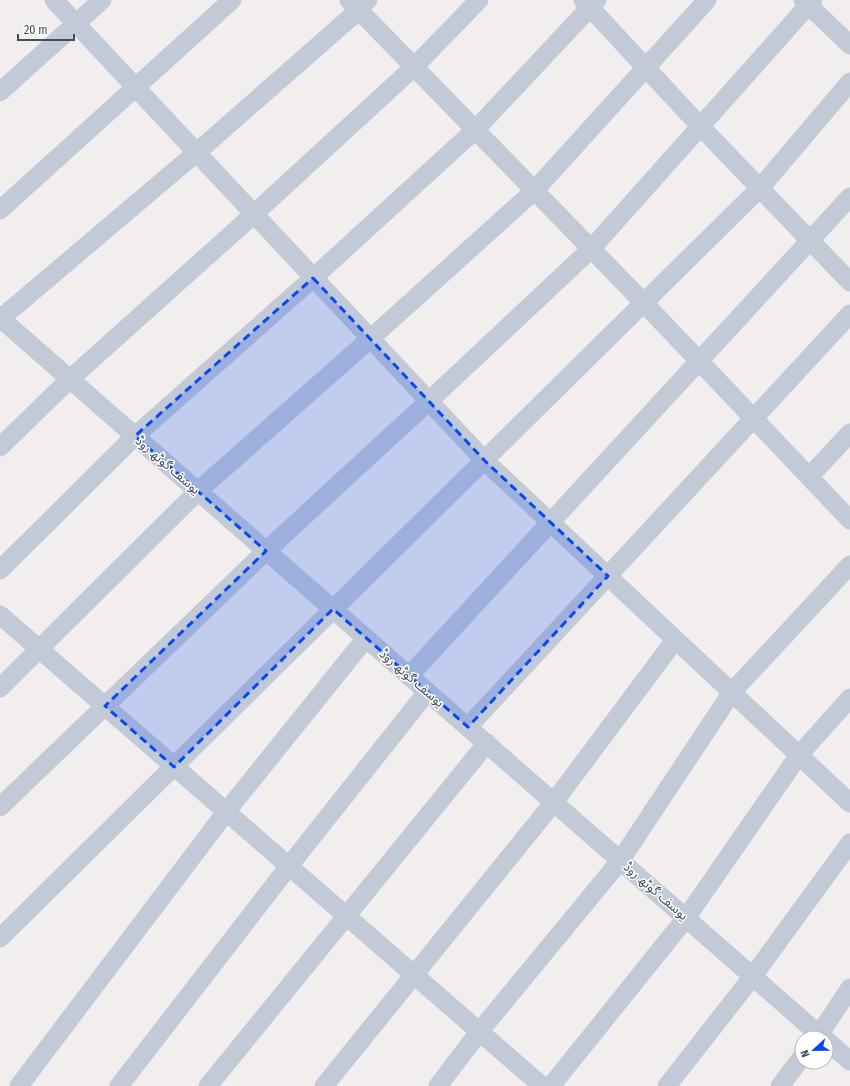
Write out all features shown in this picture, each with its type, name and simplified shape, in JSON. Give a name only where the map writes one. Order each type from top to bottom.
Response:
[{"type":"street","points":[[54,0],[485,461],[850,803]]},
{"type":"street","points":[[0,92],[102,0]]},
{"type":"street","points":[[4,200],[135,88],[232,0]]},
{"type":"street","points":[[0,447],[70,380],[414,67],[479,0]]},
{"type":"street","points":[[0,688],[198,491],[534,191],[707,0]]},
{"type":"street","points":[[0,807],[266,551],[591,249],[808,2],[850,45]]},
{"type":"street","points":[[0,319],[196,153],[359,3],[414,67],[644,303],[850,520]]},
{"type":"street","points":[[0,570],[135,436],[313,278],[475,130],[590,3],[646,68],[700,126],[850,282]]},
{"type":"street","points":[[0,938],[760,188],[850,82]]},
{"type":"street","points":[[409,676],[850,197]]},
{"type":"street","points":[[468,727],[850,314]]},
{"type":"street","name":"یوسف گوٹھ روڈ","points":[[0,319],[753,976],[812,1030]]},
{"type":"street","points":[[809,477],[850,433]]},
{"type":"street","points":[[438,1086],[479,1032],[620,861],[732,692],[850,565]]},
{"type":"street","points":[[0,615],[542,1086]]},
{"type":"street","points":[[18,1086],[226,812],[366,638]]},
{"type":"street","points":[[324,1086],[554,802],[675,640]]},
{"type":"street","points":[[119,1086],[289,866],[427,692]]},
{"type":"street","points":[[551,1086],[686,918],[799,755],[850,698]]},
{"type":"street","points":[[208,1086],[486,743]]},
{"type":"street","points":[[667,1086],[753,976],[850,843]]},
{"type":"street","points":[[826,1030],[850,988]]},
{"type":"street","name":"یوسف گوٹھ روڈ","points":[[834,1048],[850,1061]]},
{"type":"street","points":[[780,1086],[794,1068]]},
{"type":"highlighted area","points":[[313,278],[485,461],[608,576],[468,727],[333,609],[174,767],[105,706],[266,551],[135,436]]}]
